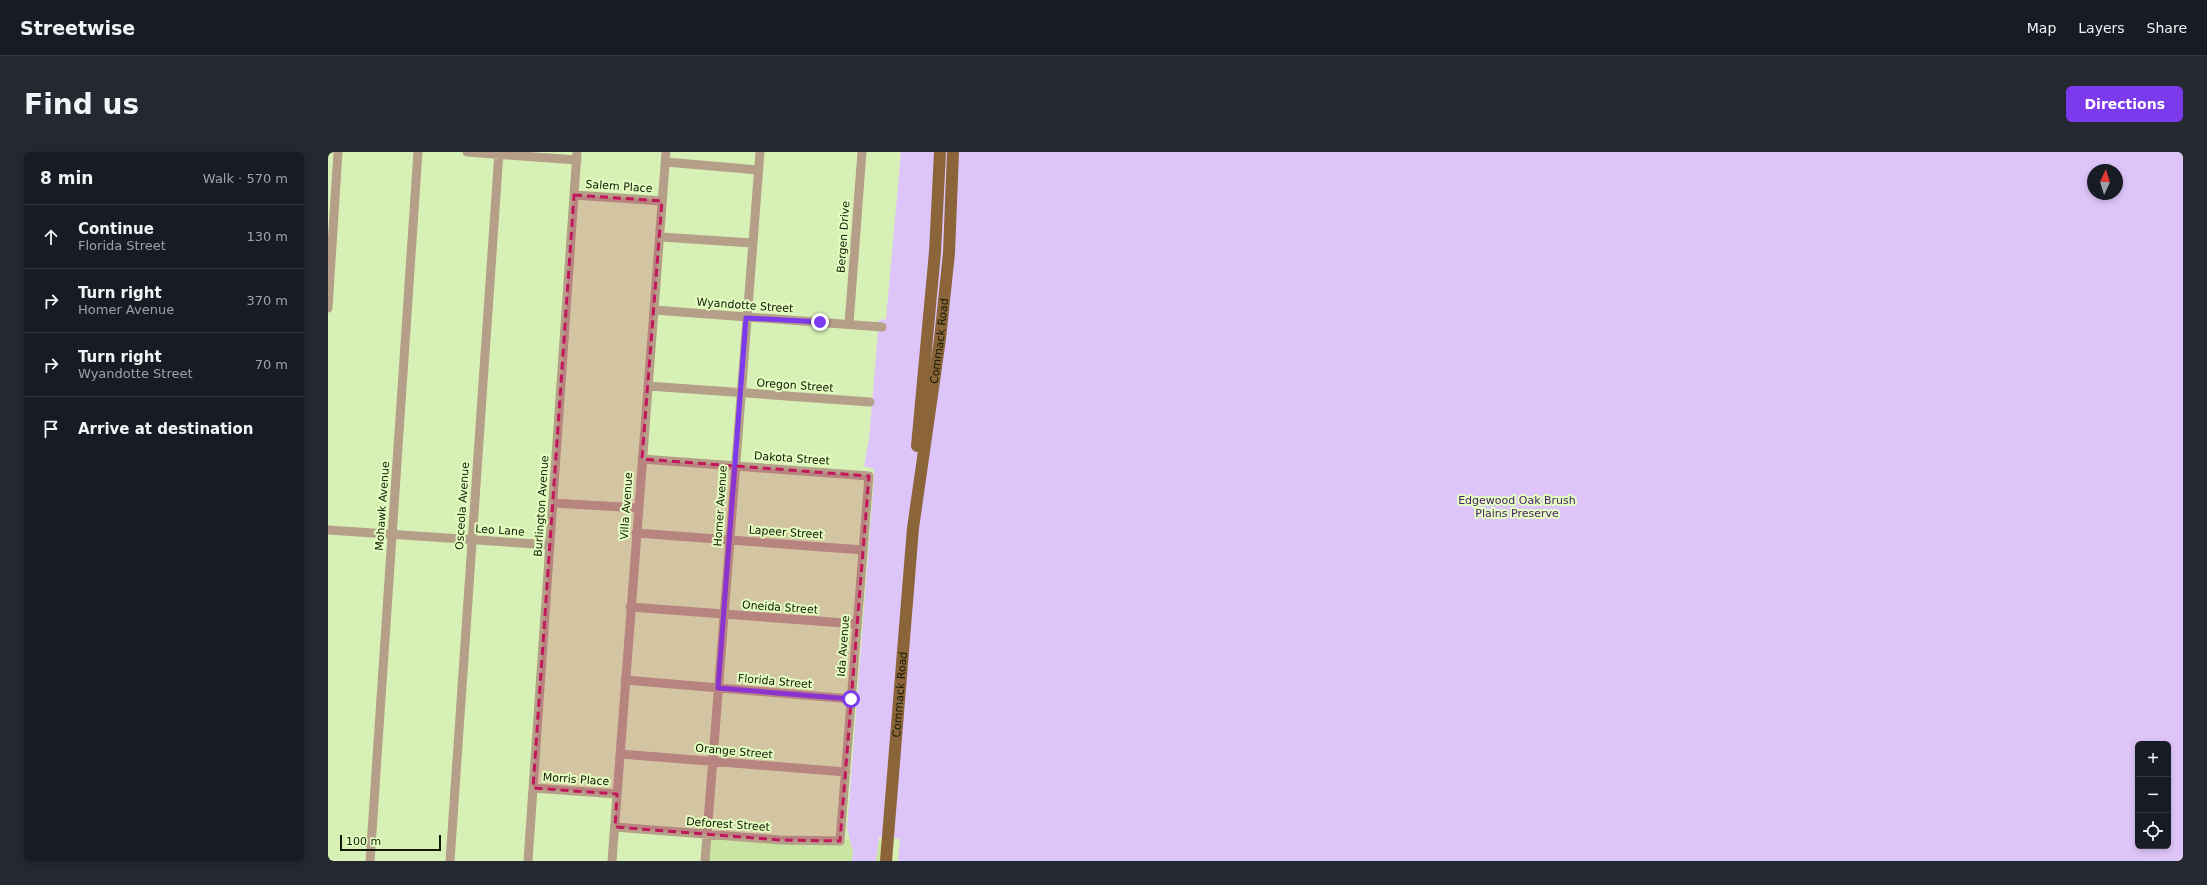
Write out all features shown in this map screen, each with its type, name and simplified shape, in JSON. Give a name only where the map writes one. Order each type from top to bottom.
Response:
[{"type":"main road","name":"Commack Road","points":[[886,861],[913,528],[914,483],[935,252],[940,152]]},
{"type":"main road","name":"Commack Road","points":[[913,528],[940,339],[948,253],[953,152]]},
{"type":"street","points":[[328,308],[331,220],[338,152]]},
{"type":"street","name":"Mohawk Avenue","points":[[370,861],[418,152]]},
{"type":"street","points":[[467,152],[577,156]]},
{"type":"street","name":"Villa Avenue","points":[[612,861],[630,607],[666,152]]},
{"type":"street","name":"Homer Avenue","points":[[705,861],[734,466],[760,152]]},
{"type":"street","name":"Bergen Drive","points":[[849,324],[862,152]]},
{"type":"street","name":"Osceola Avenue","points":[[450,861],[499,153]]},
{"type":"street","name":"Burlington Avenue","points":[[528,861],[577,156]]},
{"type":"street","points":[[666,162],[758,170]]},
{"type":"street","name":"Salem Place","points":[[574,195],[662,201]]},
{"type":"street","points":[[660,237],[752,243]]},
{"type":"street","name":"Wyandotte Street","points":[[654,310],[882,327]]},
{"type":"street","name":"Oregon Street","points":[[648,386],[870,402]]},
{"type":"street","name":"Dakota Street","points":[[642,459],[869,476]]},
{"type":"street","name":"Ida Avenue","points":[[840,841],[869,476]]},
{"type":"street","points":[[553,503],[638,508]]},
{"type":"street","name":"Leo Lane","points":[[328,530],[550,545]]},
{"type":"street","name":"Lapeer Street","points":[[636,533],[863,550]]},
{"type":"street","name":"Oneida Street","points":[[630,607],[857,624]]},
{"type":"street","name":"Florida Street","points":[[625,680],[851,699]]},
{"type":"street","name":"Orange Street","points":[[620,754],[846,772]]},
{"type":"street","name":"Morris Place","points":[[533,788],[617,794]]},
{"type":"street","name":"Deforest Street","points":[[615,827],[780,840],[840,841]]},
{"type":"highlighted area","points":[[574,195],[662,201],[642,459],[869,476],[840,841],[780,840],[615,827],[617,794],[533,788]]},
{"type":"shaded area","points":[[706,835],[843,845],[844,841],[847,839],[894,842],[893,861],[704,861]]},
{"type":"green space","name":"Edgewood Oak Brush Plains Preserve","points":[[901,152],[2183,152],[2183,861],[898,861],[900,839],[879,837],[876,861],[852,861],[853,851],[847,829],[874,478],[874,469],[864,466],[869,439],[879,320],[886,319]]},
{"type":"route","points":[[820,322],[746,318],[718,688],[851,699]]}]
